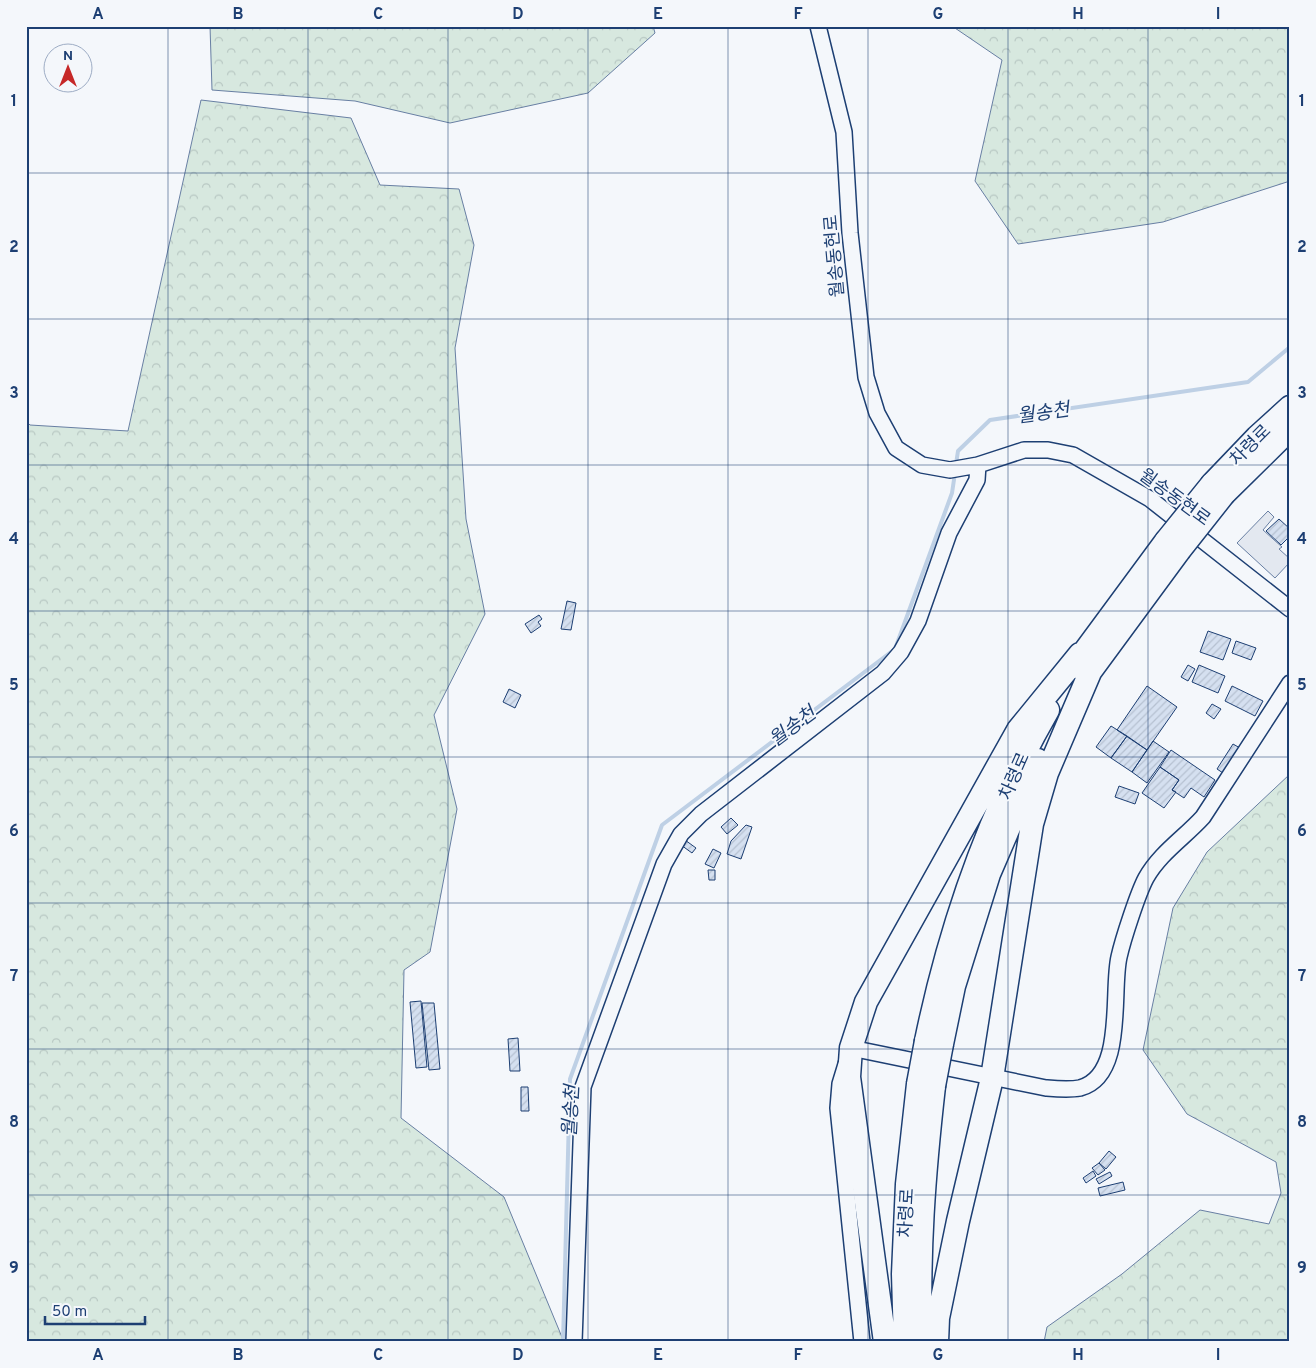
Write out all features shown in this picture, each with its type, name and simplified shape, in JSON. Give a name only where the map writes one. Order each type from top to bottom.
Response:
[{"type":"highway","name":"차령로","points":[[905,1342],[903,1274],[907,1184],[934,1043],[989,874],[1036,764],[1087,658],[1257,437],[1290,408]]},
{"type":"highway","name":"차령로","points":[[1218,489],[1290,429]]},
{"type":"highway","points":[[885,1342],[850,1087],[850,1048],[866,1002],[1018,730],[1087,658]]},
{"type":"highway","points":[[937,1342],[938,1318],[958,1221],[992,1078],[1032,824],[1046,774],[1087,658]]},
{"type":"highway","name":"차령로","points":[[921,1342],[919,1274],[926,1085]]},
{"type":"street","name":"월송동현로","points":[[818,26],[844,132],[850,232],[866,377],[877,413],[896,448],[922,465],[950,470],[971,466],[1024,450],[1048,450],[1073,455],[1150,499],[1290,609]]},
{"type":"street","points":[[574,1342],[583,1087],[664,864],[681,834],[701,814],[882,673],[901,652],[918,621],[949,533],[977,480],[971,466]]},
{"type":"street","points":[[862,1342],[838,1108],[840,1084],[850,1048],[992,1078],[1066,1090],[1082,1087],[1095,1078],[1104,1067],[1112,1050],[1119,956],[1146,878],[1157,862],[1187,835],[1203,817],[1290,683]]},
{"type":"green space","points":[[210,26],[653,26],[655,33],[588,93],[450,123],[355,101],[212,90]]},
{"type":"green space","points":[[952,26],[1290,26],[1290,181],[1163,222],[1018,244],[975,181],[1002,60]]},
{"type":"green space","points":[[201,100],[351,118],[380,185],[459,189],[474,245],[455,348],[466,519],[485,614],[434,715],[457,809],[430,952],[404,970],[401,1118],[504,1197],[564,1342],[26,1342],[26,421],[30,425],[128,431]]},
{"type":"green space","points":[[1290,774],[1290,1342],[1044,1342],[1047,1327],[1122,1274],[1200,1210],[1269,1224],[1281,1193],[1276,1162],[1187,1114],[1143,1050],[1173,908],[1207,852]]},
{"type":"shaded area","points":[[1268,511],[1274,517],[1263,530],[1282,547],[1279,549],[1290,559],[1290,562],[1275,578],[1237,543]]},
{"type":"building","points":[[1279,519],[1290,529],[1290,536],[1281,545],[1266,531]]},
{"type":"building","points":[[567,601],[576,603],[571,630],[561,629]]},
{"type":"building","points":[[539,615],[542,619],[538,622],[541,626],[531,633],[525,624]]},
{"type":"building","points":[[1208,631],[1231,639],[1223,660],[1200,652]]},
{"type":"building","points":[[1236,641],[1256,648],[1251,660],[1232,653]]},
{"type":"building","points":[[1188,665],[1195,669],[1188,681],[1181,677]]},
{"type":"building","points":[[1199,665],[1225,676],[1218,693],[1192,682]]},
{"type":"building","points":[[1147,686],[1177,707],[1147,750],[1117,730]]},
{"type":"building","points":[[1232,686],[1263,701],[1255,716],[1225,701]]},
{"type":"building","points":[[509,689],[521,695],[515,708],[503,702]]},
{"type":"building","points":[[1212,704],[1221,709],[1214,719],[1206,713]]},
{"type":"building","points":[[1111,726],[1127,736],[1111,758],[1096,747]]},
{"type":"building","points":[[1127,736],[1147,750],[1132,772],[1111,758]]},
{"type":"building","points":[[1153,741],[1169,752],[1147,783],[1132,772]]},
{"type":"building","points":[[1233,744],[1240,748],[1223,773],[1217,769]]},
{"type":"building","points":[[1171,750],[1215,780],[1204,797],[1191,788],[1184,798],[1172,790],[1179,780],[1160,767]]},
{"type":"building","points":[[1160,767],[1179,780],[1172,790],[1176,792],[1164,808],[1142,793]]},
{"type":"building","points":[[1119,786],[1139,793],[1135,804],[1115,797]]},
{"type":"building","points":[[731,818],[738,825],[727,834],[721,827]]},
{"type":"building","points":[[746,825],[752,827],[741,859],[727,854],[731,841]]},
{"type":"building","points":[[685,840],[696,848],[692,853],[681,845]]},
{"type":"building","points":[[713,849],[721,853],[714,868],[705,864]]},
{"type":"building","points":[[708,870],[715,870],[715,880],[709,880]]},
{"type":"building","points":[[421,1001],[427,1067],[416,1068],[410,1002]]},
{"type":"building","points":[[422,1003],[434,1003],[440,1069],[429,1070]]},
{"type":"building","points":[[518,1038],[520,1071],[510,1071],[508,1039]]},
{"type":"building","points":[[521,1087],[528,1087],[529,1111],[521,1111]]},
{"type":"building","points":[[1109,1151],[1116,1157],[1106,1169],[1099,1163]]},
{"type":"building","points":[[1099,1163],[1105,1170],[1098,1175],[1092,1168]]},
{"type":"building","points":[[1093,1171],[1096,1176],[1086,1183],[1083,1178]]},
{"type":"building","points":[[1110,1172],[1112,1176],[1099,1184],[1096,1179]]},
{"type":"building","points":[[1123,1182],[1125,1190],[1100,1196],[1098,1188]]},
{"type":"waterway","name":"월송천","points":[[956,464],[958,451],[990,420],[1248,382],[1290,347]]},
{"type":"waterway","name":"월송천","points":[[563,1342],[570,1079],[662,825],[895,649],[952,493],[955,473]]}]
